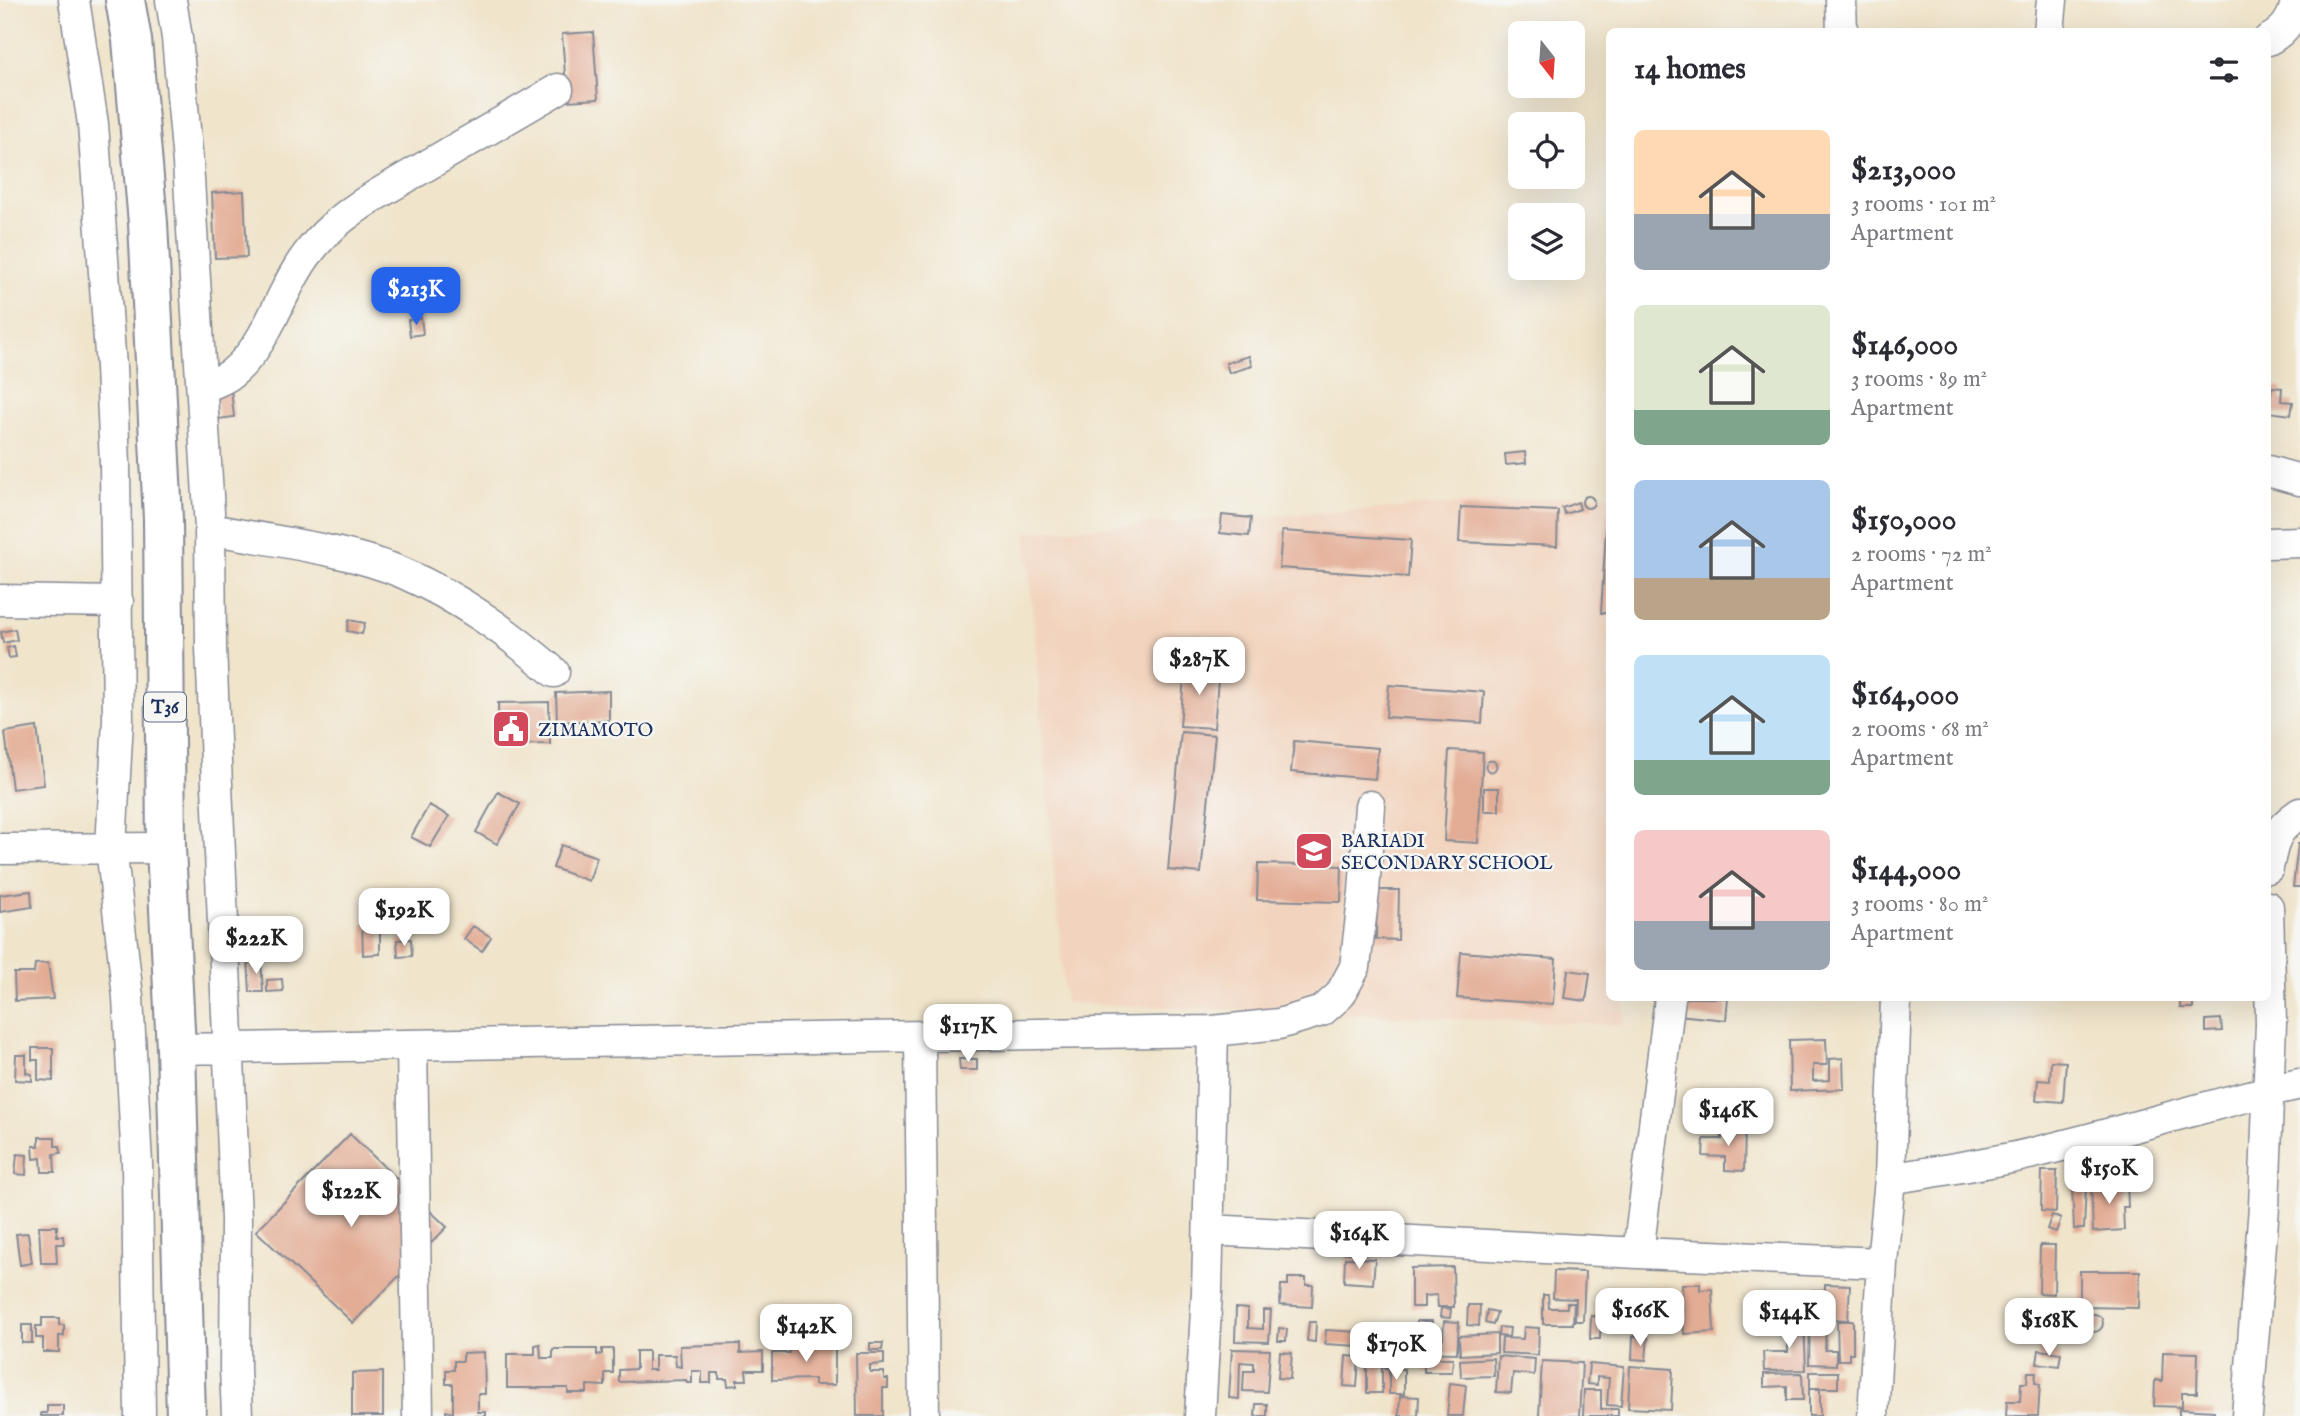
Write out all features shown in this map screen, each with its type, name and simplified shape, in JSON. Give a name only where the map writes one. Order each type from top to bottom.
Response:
[{"type":"highway","name":"T36","points":[[125,0],[132,40],[148,223],[163,519],[166,848],[176,1049],[186,1416]]},
{"type":"street","points":[[74,0],[93,124],[103,237],[116,465],[118,720],[111,847],[128,997],[137,1164],[140,1416]]},
{"type":"street","points":[[170,0],[177,38],[188,163],[210,529],[211,648],[236,1219],[237,1416]]},
{"type":"street","points":[[1840,0],[1842,28]]},
{"type":"street","points":[[2049,28],[2052,0]]},
{"type":"street","points":[[2271,39],[2283,33],[2293,9]]},
{"type":"street","points":[[2293,9],[2300,48]]},
{"type":"street","points":[[202,388],[229,376],[243,362],[262,337],[307,254],[331,226],[373,197],[558,89]]},
{"type":"street","points":[[2271,472],[2300,480]]},
{"type":"street","points":[[210,529],[335,553],[400,572],[460,601],[510,634],[554,672]]},
{"type":"street","points":[[2271,543],[2300,542]]},
{"type":"street","points":[[0,600],[118,602]]},
{"type":"street","points":[[176,1049],[1213,1031],[1279,1024],[1322,1011],[1340,995],[1355,967],[1370,806]]},
{"type":"street","points":[[2271,854],[2275,835],[2285,822],[2300,813]]},
{"type":"street","points":[[0,849],[166,848]]},
{"type":"street","points":[[1638,1253],[1670,1001]]},
{"type":"street","points":[[1874,1416],[1882,1263],[1890,1179],[1896,1001]]},
{"type":"street","points":[[2247,1416],[2264,1207],[2270,1001]]},
{"type":"street","points":[[1200,1416],[1209,1230],[1213,1031]]},
{"type":"street","points":[[920,1037],[924,1416]]},
{"type":"street","points":[[412,1045],[418,1416]]},
{"type":"street","points":[[1890,1179],[2011,1158],[2300,1084]]},
{"type":"street","points":[[1209,1230],[1882,1263]]},
{"type":"shaded area","points":[[1606,494],[1606,1001],[1625,1001],[1623,1025],[1065,1003],[1026,532]]},
{"type":"building","points":[[593,32],[598,99],[567,101],[562,34]]},
{"type":"building","points":[[244,191],[247,257],[215,258],[212,193]]},
{"type":"building","points":[[421,318],[423,334],[410,336],[408,320]]},
{"type":"building","points":[[1249,356],[1252,366],[1229,373],[1226,363]]},
{"type":"building","points":[[2272,387],[2282,388],[2281,401],[2293,402],[2291,415],[2271,412]]},
{"type":"building","points":[[231,389],[234,417],[219,419],[215,391]]},
{"type":"building","points":[[1525,452],[1526,463],[1506,465],[1505,454]]},
{"type":"building","points":[[1583,497],[1593,497],[1593,507],[1583,507]]},
{"type":"building","points":[[1578,502],[1580,509],[1565,514],[1562,508]]},
{"type":"building","points":[[1461,507],[1558,511],[1557,546],[1459,542]]},
{"type":"building","points":[[1222,515],[1251,518],[1249,536],[1220,533]]},
{"type":"building","points":[[1606,530],[1606,613],[1601,613]]},
{"type":"building","points":[[1282,531],[1411,540],[1408,577],[1279,568]]},
{"type":"building","points":[[349,620],[365,623],[362,634],[347,631]]},
{"type":"building","points":[[15,629],[17,640],[3,643],[1,632]]},
{"type":"building","points":[[14,646],[16,657],[9,658],[7,648]]},
{"type":"building","points":[[1185,666],[1219,668],[1214,728],[1180,726]]},
{"type":"building","points":[[1389,685],[1484,692],[1482,723],[1386,717]]},
{"type":"building","points":[[609,691],[609,720],[557,722],[556,693]]},
{"type":"building","points":[[549,702],[550,744],[499,745],[498,703]]},
{"type":"building","points":[[37,727],[44,785],[12,789],[5,732]]},
{"type":"building","points":[[1181,732],[1215,735],[1201,873],[1168,870]]},
{"type":"building","points":[[1294,741],[1378,748],[1375,779],[1291,772]]},
{"type":"building","points":[[1449,750],[1483,752],[1478,843],[1444,841]]},
{"type":"building","points":[[1491,760],[1497,766],[1491,772],[1485,766]]},
{"type":"building","points":[[1484,788],[1499,788],[1499,811],[1484,811]]},
{"type":"building","points":[[498,792],[520,804],[497,844],[476,832]]},
{"type":"building","points":[[429,805],[449,816],[430,847],[411,837]]},
{"type":"building","points":[[2298,844],[2300,887],[2293,887]]},
{"type":"building","points":[[561,845],[597,857],[589,881],[553,868]]},
{"type":"building","points":[[1258,864],[1342,866],[1341,902],[1257,900]]},
{"type":"building","points":[[1377,890],[1399,890],[1398,940],[1376,939]]},
{"type":"building","points":[[31,891],[32,907],[0,912],[0,895]]},
{"type":"building","points":[[362,924],[380,924],[380,954],[363,955]]},
{"type":"building","points":[[473,926],[491,937],[482,951],[464,939]]},
{"type":"building","points":[[411,939],[412,956],[398,957],[397,940]]},
{"type":"building","points":[[1461,952],[1556,959],[1553,1004],[1457,998]]},
{"type":"building","points":[[261,959],[263,992],[250,992],[248,960]]},
{"type":"building","points":[[48,963],[53,999],[15,1001],[14,973],[34,973],[35,964]]},
{"type":"building","points":[[1568,970],[1590,973],[1586,1001],[1564,998]]},
{"type":"building","points":[[282,979],[283,991],[267,992],[267,980]]},
{"type":"building","points":[[1680,1001],[1728,1001],[1726,1020],[1678,1015]]},
{"type":"building","points":[[2180,1001],[2193,1001],[2193,1008],[2180,1008]]},
{"type":"building","points":[[2221,1019],[2222,1031],[2206,1032],[2206,1020]]},
{"type":"building","points":[[1826,1039],[1827,1065],[1813,1065],[1813,1081],[1830,1080],[1830,1059],[1843,1058],[1844,1089],[1790,1091],[1789,1040]]},
{"type":"building","points":[[32,1048],[53,1048],[53,1081],[38,1080],[38,1060],[32,1060]]},
{"type":"building","points":[[16,1055],[26,1055],[26,1073],[32,1074],[32,1081],[15,1080]]},
{"type":"building","points":[[959,1059],[977,1059],[977,1070],[960,1070]]},
{"type":"building","points":[[2051,1061],[2066,1062],[2063,1102],[2036,1100],[2038,1080],[2050,1081]]},
{"type":"building","points":[[1722,1126],[1745,1127],[1744,1171],[1725,1170],[1725,1157],[1703,1156],[1704,1139],[1722,1139]]},
{"type":"building","points":[[350,1134],[447,1227],[353,1323],[256,1231]]},
{"type":"building","points":[[39,1137],[55,1137],[55,1146],[60,1146],[61,1153],[54,1154],[55,1172],[42,1172],[41,1158],[34,1159],[33,1146],[39,1146]]},
{"type":"building","points":[[17,1154],[27,1155],[26,1175],[15,1174]]},
{"type":"building","points":[[2094,1157],[2104,1158],[2103,1171],[2093,1171]]},
{"type":"building","points":[[2042,1171],[2057,1171],[2056,1212],[2041,1211]]},
{"type":"building","points":[[2127,1181],[2128,1207],[2123,1207],[2124,1230],[2093,1232],[2091,1183]]},
{"type":"building","points":[[2072,1186],[2086,1186],[2084,1229],[2074,1229]]},
{"type":"building","points":[[2052,1215],[2061,1218],[2056,1232],[2047,1229]]},
{"type":"building","points":[[39,1226],[57,1226],[57,1236],[63,1236],[64,1244],[56,1244],[57,1263],[41,1263]]},
{"type":"building","points":[[28,1233],[32,1263],[20,1265],[16,1234]]},
{"type":"building","points":[[2040,1245],[2055,1245],[2054,1294],[2039,1293]]},
{"type":"building","points":[[1345,1258],[1375,1259],[1373,1284],[1344,1282]]},
{"type":"building","points":[[1453,1267],[1454,1307],[1438,1307],[1437,1295],[1424,1296],[1424,1307],[1411,1307],[1411,1268]]},
{"type":"building","points":[[1554,1271],[1585,1272],[1583,1321],[1575,1321],[1576,1299],[1553,1298]]},
{"type":"building","points":[[2080,1271],[2140,1271],[2139,1308],[2080,1307]]},
{"type":"building","points":[[1288,1278],[1306,1278],[1306,1285],[1313,1285],[1312,1307],[1280,1305],[1281,1285],[1288,1285]]},
{"type":"building","points":[[1682,1284],[1700,1284],[1700,1290],[1712,1289],[1714,1332],[1684,1334]]},
{"type":"building","points":[[1825,1284],[1850,1285],[1848,1320],[1811,1318],[1812,1290],[1825,1290]]},
{"type":"building","points":[[1543,1295],[1548,1295],[1549,1308],[1567,1308],[1567,1303],[1574,1303],[1573,1324],[1543,1324]]},
{"type":"building","points":[[1468,1305],[1480,1305],[1479,1326],[1467,1325]]},
{"type":"building","points":[[1236,1308],[1248,1309],[1248,1328],[1263,1329],[1263,1310],[1271,1310],[1269,1342],[1235,1341]]},
{"type":"building","points":[[1441,1308],[1451,1309],[1450,1318],[1440,1317]]},
{"type":"building","points":[[1487,1310],[1497,1312],[1493,1325],[1485,1323]]},
{"type":"building","points":[[2094,1314],[2100,1317],[2103,1323],[2100,1329],[2094,1332],[2088,1329],[2085,1323],[2088,1317]]},
{"type":"building","points":[[1591,1316],[1601,1317],[1600,1339],[1590,1339]]},
{"type":"building","points":[[42,1318],[59,1318],[59,1325],[64,1325],[64,1336],[59,1336],[59,1352],[43,1352],[43,1338],[36,1338],[36,1326],[42,1326]]},
{"type":"building","points":[[1787,1319],[1804,1319],[1806,1370],[1764,1371],[1763,1352],[1788,1352]]},
{"type":"building","points":[[1417,1321],[1432,1321],[1432,1337],[1443,1338],[1444,1321],[1459,1322],[1457,1353],[1416,1352]]},
{"type":"building","points":[[1837,1321],[1853,1321],[1853,1353],[1849,1353],[1849,1360],[1838,1360]]},
{"type":"building","points":[[1309,1322],[1316,1322],[1315,1342],[1307,1341]]},
{"type":"building","points":[[1810,1322],[1826,1323],[1825,1350],[1836,1350],[1836,1365],[1809,1364]]},
{"type":"building","points":[[22,1325],[32,1325],[32,1343],[22,1343]]},
{"type":"building","points":[[1499,1327],[1510,1328],[1509,1337],[1498,1336]]},
{"type":"building","points":[[1524,1327],[1539,1328],[1538,1355],[1501,1353],[1502,1338],[1523,1339]]},
{"type":"building","points":[[1279,1328],[1287,1329],[1286,1341],[1278,1341]]},
{"type":"building","points":[[1326,1330],[1359,1332],[1358,1346],[1325,1344]]},
{"type":"building","points":[[1497,1334],[1497,1353],[1460,1355],[1459,1336]]},
{"type":"building","points":[[1633,1336],[1648,1337],[1646,1360],[1632,1359]]},
{"type":"building","points":[[870,1343],[883,1343],[882,1350],[870,1350]]},
{"type":"building","points":[[540,1344],[541,1358],[553,1358],[553,1349],[597,1349],[597,1355],[602,1354],[602,1349],[613,1349],[613,1373],[605,1373],[605,1386],[587,1385],[587,1393],[568,1393],[568,1388],[507,1388],[507,1354],[535,1354],[535,1345]]},
{"type":"building","points":[[740,1344],[740,1353],[763,1352],[763,1370],[746,1370],[747,1380],[737,1380],[737,1385],[728,1386],[727,1379],[719,1379],[719,1373],[711,1373],[711,1383],[702,1383],[702,1371],[692,1371],[692,1383],[687,1383],[686,1380],[619,1382],[619,1370],[636,1369],[636,1351],[648,1351],[648,1370],[655,1370],[655,1355],[675,1355],[676,1366],[681,1367],[680,1346]]},
{"type":"building","points":[[835,1345],[835,1385],[814,1385],[814,1379],[772,1380],[772,1353],[789,1353],[789,1346]]},
{"type":"building","points":[[1232,1349],[1270,1350],[1267,1392],[1243,1391],[1244,1371],[1254,1371],[1254,1363],[1240,1362],[1239,1399],[1229,1398]]},
{"type":"building","points":[[2039,1350],[2061,1353],[2059,1366],[2037,1363]]},
{"type":"building","points":[[484,1352],[485,1394],[478,1394],[478,1412],[486,1412],[486,1416],[446,1416],[446,1411],[453,1413],[453,1384],[446,1384],[446,1370],[454,1370],[454,1361],[463,1361],[463,1353]]},
{"type":"building","points":[[1280,1352],[1292,1353],[1290,1379],[1278,1378]]},
{"type":"building","points":[[2163,1352],[2198,1353],[2197,1393],[2182,1393],[2182,1407],[2154,1406],[2155,1380],[2162,1381]]},
{"type":"building","points":[[856,1353],[884,1353],[884,1364],[870,1365],[870,1372],[884,1372],[884,1379],[888,1379],[888,1388],[883,1388],[883,1416],[857,1416]]},
{"type":"building","points":[[1367,1355],[1404,1355],[1404,1363],[1398,1364],[1398,1368],[1382,1368],[1382,1393],[1367,1393]]},
{"type":"building","points":[[1346,1356],[1359,1357],[1357,1387],[1344,1386]]},
{"type":"building","points":[[1498,1356],[1535,1359],[1534,1375],[1513,1373],[1511,1393],[1496,1392]]},
{"type":"building","points":[[1424,1358],[1453,1358],[1452,1372],[1424,1372]]},
{"type":"building","points":[[1493,1358],[1494,1376],[1461,1377],[1460,1360]]},
{"type":"building","points":[[1542,1361],[1582,1363],[1579,1416],[1539,1416]]},
{"type":"building","points":[[1589,1364],[1624,1367],[1621,1406],[1607,1405],[1609,1378],[1597,1377],[1597,1385],[1587,1384]]},
{"type":"building","points":[[1630,1366],[1673,1369],[1671,1410],[1628,1408]]},
{"type":"building","points":[[1389,1369],[1404,1369],[1404,1394],[1389,1394]]},
{"type":"building","points":[[383,1372],[383,1416],[352,1416],[352,1373]]},
{"type":"building","points":[[1810,1372],[1838,1372],[1838,1388],[1810,1388]]},
{"type":"building","points":[[2028,1372],[2036,1372],[2035,1383],[2040,1384],[2038,1416],[2006,1416],[2007,1401],[2020,1401],[2021,1383],[2027,1383]]},
{"type":"building","points":[[1802,1373],[1803,1400],[1787,1400],[1787,1386],[1764,1387],[1764,1374]]},
{"type":"building","points":[[1450,1383],[1466,1385],[1463,1416],[1447,1416]]},
{"type":"building","points":[[1809,1389],[1820,1389],[1820,1416],[1809,1416]]},
{"type":"building","points":[[1584,1390],[1601,1390],[1601,1409],[1618,1409],[1618,1416],[1583,1416]]},
{"type":"building","points":[[1400,1396],[1419,1397],[1418,1416],[1399,1416]]},
{"type":"building","points":[[1256,1404],[1267,1404],[1267,1416],[1255,1416]]},
{"type":"building","points":[[47,1405],[63,1405],[63,1416],[41,1416],[41,1413],[47,1413]]},
{"type":"building","points":[[2179,1409],[2214,1411],[2214,1416],[2179,1416]]},
{"type":"place","name":"ZIMAMOTO","points":[[511,729]]},
{"type":"place","name":"BARIADI SECONDARY SCHOOL","points":[[1314,851]]}]
